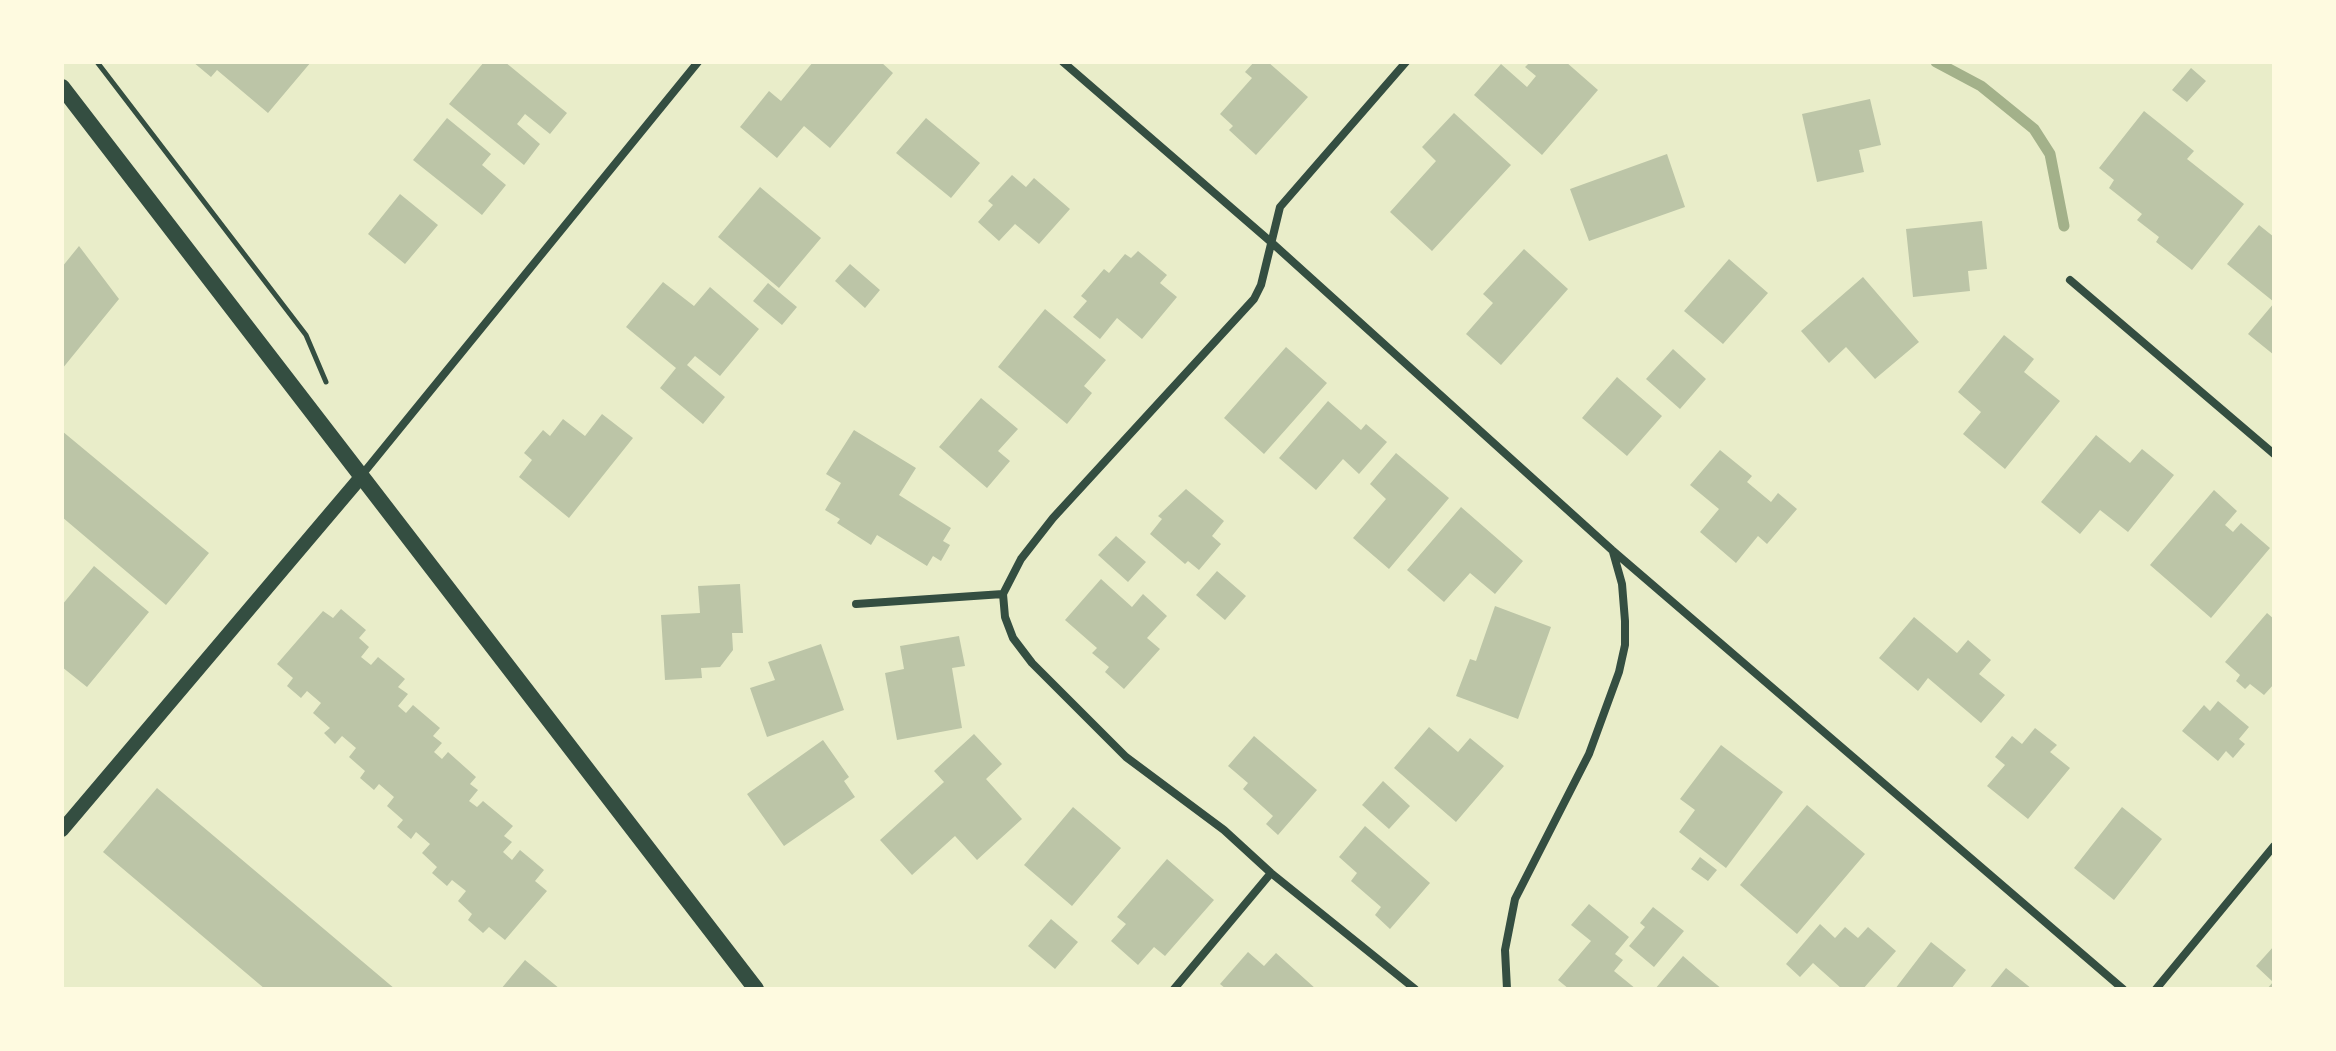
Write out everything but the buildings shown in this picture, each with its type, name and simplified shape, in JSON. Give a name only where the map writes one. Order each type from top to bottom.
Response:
[{"type":"main road","points":[[62,87],[756,989]]},
{"type":"street","points":[[62,830],[361,477],[698,62]]},
{"type":"street","points":[[1063,62],[1271,242],[1612,550],[2123,989]]},
{"type":"street","points":[[1406,62],[1280,207],[1261,285],[1254,299],[1053,518],[1021,559],[1003,594],[1005,617],[1013,638],[1032,663],[1126,757],[1224,830],[1271,873],[1415,989]]},
{"type":"street","points":[[2070,280],[2274,454]]},
{"type":"street","points":[[1507,989],[1505,950],[1515,899],[1589,754],[1606,715],[1622,658],[1625,645],[1622,584],[1612,550]]},
{"type":"street","points":[[856,604],[1003,594]]},
{"type":"street","points":[[2156,989],[2274,846]]},
{"type":"street","points":[[1174,989],[1271,873]]},
{"type":"path","points":[[97,62],[306,335]]},
{"type":"waterway","points":[[1936,62],[1981,86],[2034,129],[2050,154],[2064,226]]}]
